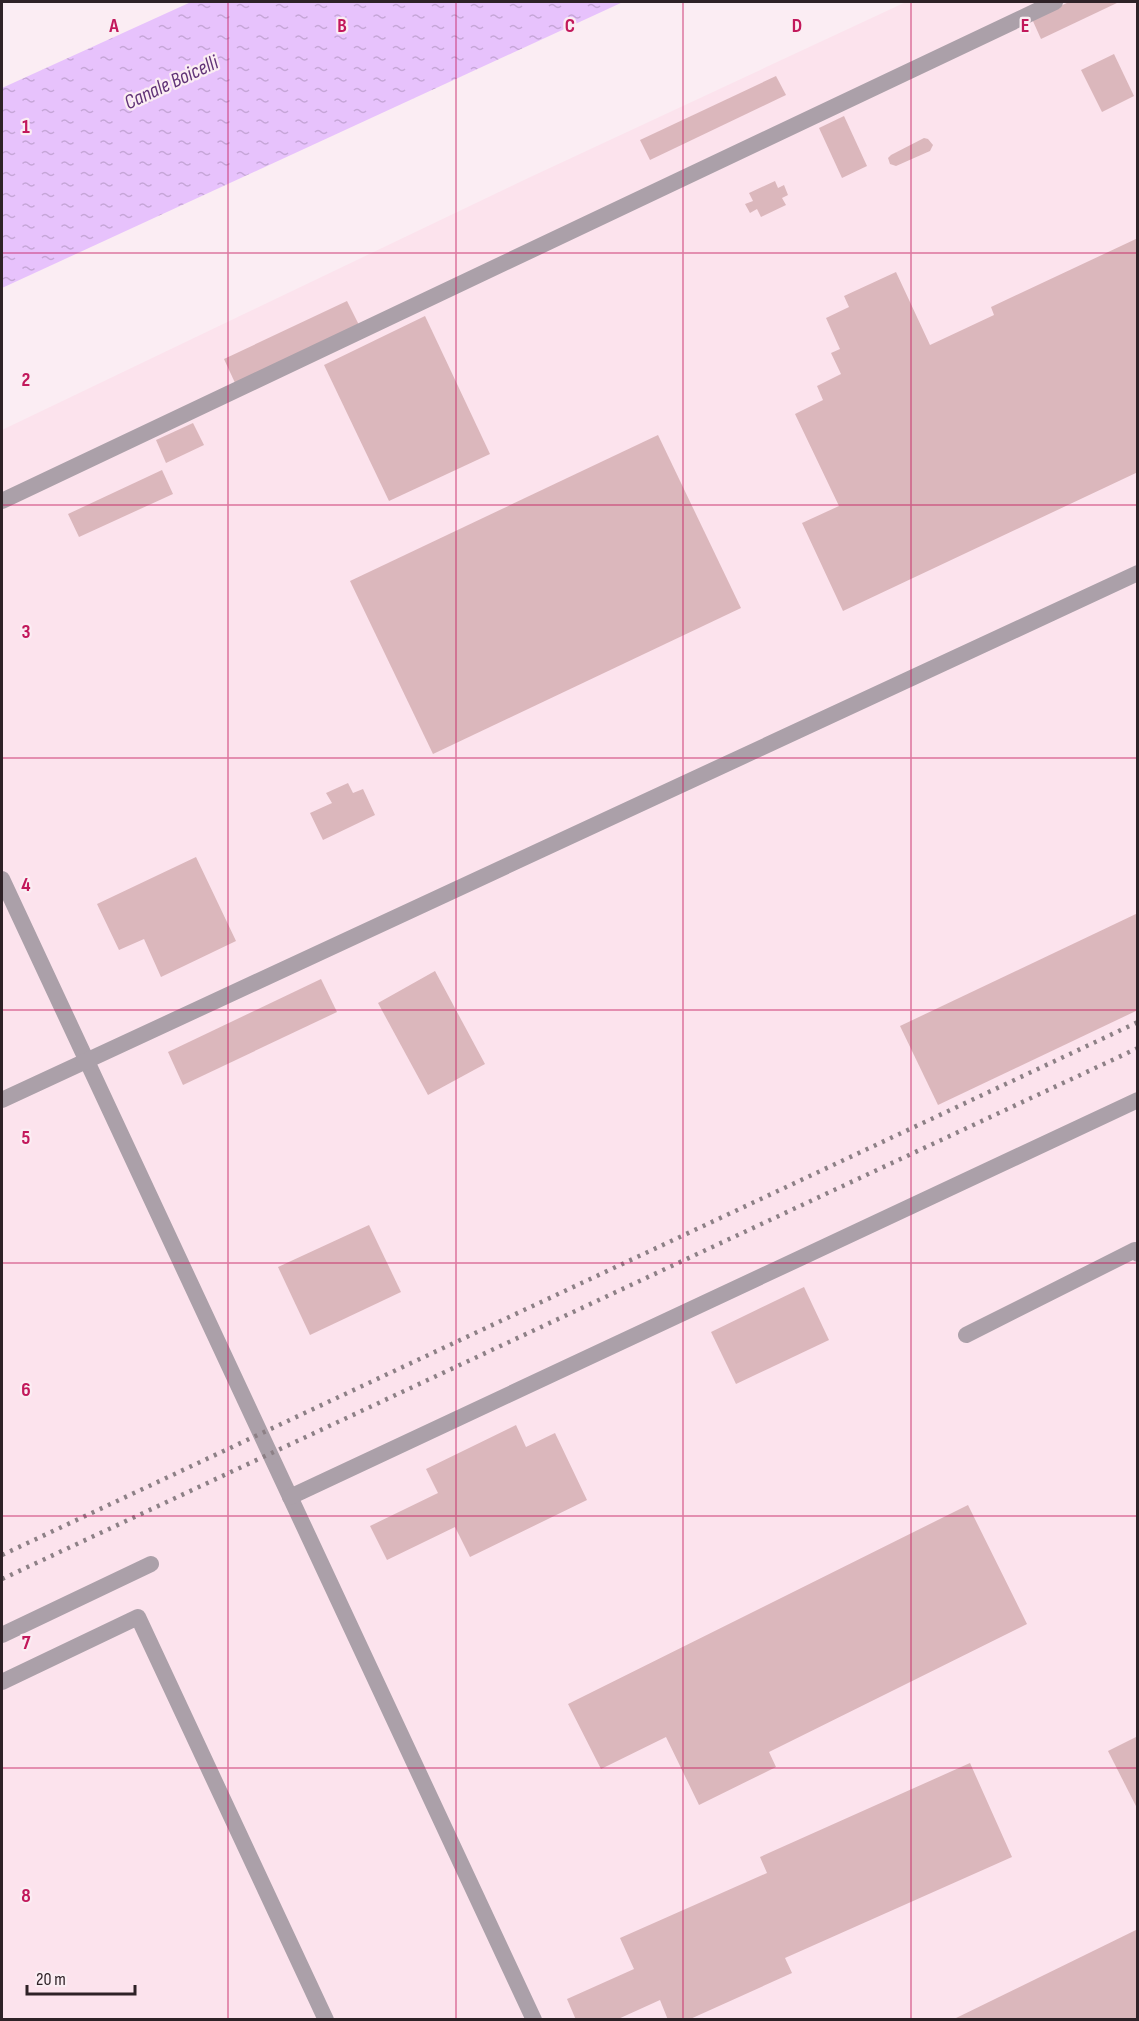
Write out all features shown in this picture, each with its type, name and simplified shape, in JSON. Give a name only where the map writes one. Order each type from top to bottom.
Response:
[{"type":"lane","points":[[2,501],[1055,2]]},
{"type":"lane","points":[[2,1100],[1137,573]]},
{"type":"lane","points":[[2,879],[534,2019]]},
{"type":"lane","points":[[290,1497],[1137,1100]]},
{"type":"lane","points":[[966,1335],[1136,1250],[1137,1254]]},
{"type":"lane","points":[[2,1635],[151,1564]]},
{"type":"lane","points":[[2,1682],[138,1617],[326,2019]]},
{"type":"shaded area","points":[[906,2],[1137,2],[1137,2019],[2,2020],[2,430],[524,180]]},
{"type":"water","name":"Canale Boicelli","points":[[191,2],[623,2],[2,288],[2,88]]},
{"type":"building","points":[[1069,2],[1119,2],[1041,39],[1032,19]]},
{"type":"building","points":[[1114,54],[1134,96],[1102,112],[1081,70]]},
{"type":"building","points":[[776,76],[786,95],[650,160],[640,140]]},
{"type":"building","points":[[844,116],[867,166],[842,178],[819,128]]},
{"type":"building","points":[[924,138],[933,145],[930,151],[896,166],[890,164],[888,158],[891,155]]},
{"type":"building","points":[[775,181],[778,188],[784,185],[788,195],[782,198],[786,205],[761,217],[757,209],[750,213],[745,204],[753,201],[749,193]]},
{"type":"building","points":[[1138,238],[1138,472],[843,611],[802,523],[839,506],[795,414],[823,400],[817,386],[841,374],[831,353],[840,349],[826,318],[849,307],[844,296],[896,272],[930,345],[994,315],[991,307]]},
{"type":"building","points":[[347,301],[360,327],[236,385],[224,359]]},
{"type":"building","points":[[425,316],[490,454],[389,501],[324,365]]},
{"type":"building","points":[[193,423],[204,445],[166,463],[156,440]]},
{"type":"building","points":[[658,435],[741,608],[433,754],[350,581]]},
{"type":"building","points":[[162,470],[173,494],[79,537],[68,514]]},
{"type":"building","points":[[348,783],[353,793],[363,789],[375,815],[323,840],[310,813],[332,803],[326,793]]},
{"type":"building","points":[[196,857],[236,941],[161,977],[144,939],[119,950],[97,904]]},
{"type":"building","points":[[1138,913],[1138,1010],[938,1105],[900,1026]]},
{"type":"building","points":[[435,971],[485,1064],[428,1095],[378,1003]]},
{"type":"building","points":[[321,979],[337,1012],[183,1085],[168,1052]]},
{"type":"building","points":[[369,1225],[401,1292],[310,1335],[278,1267]]},
{"type":"building","points":[[804,1287],[829,1340],[736,1384],[711,1332]]},
{"type":"building","points":[[516,1425],[526,1447],[555,1433],[587,1500],[470,1557],[455,1527],[387,1560],[370,1526],[438,1493],[426,1469]]},
{"type":"building","points":[[968,1505],[1027,1624],[769,1752],[776,1767],[699,1805],[666,1737],[601,1769],[568,1704]]},
{"type":"building","points":[[1138,1736],[1138,1810],[1108,1751]]},
{"type":"building","points":[[970,1763],[1012,1857],[785,1958],[792,1973],[688,2020],[668,2020],[660,2000],[616,2020],[576,2020],[567,1999],[634,1969],[620,1938],[767,1873],[760,1857]]},
{"type":"building","points":[[1138,1929],[1138,2020],[952,2020]]},
{"type":"railway","points":[[2,1555],[1138,1022]]},
{"type":"railway","points":[[2,1579],[1138,1048]]}]
